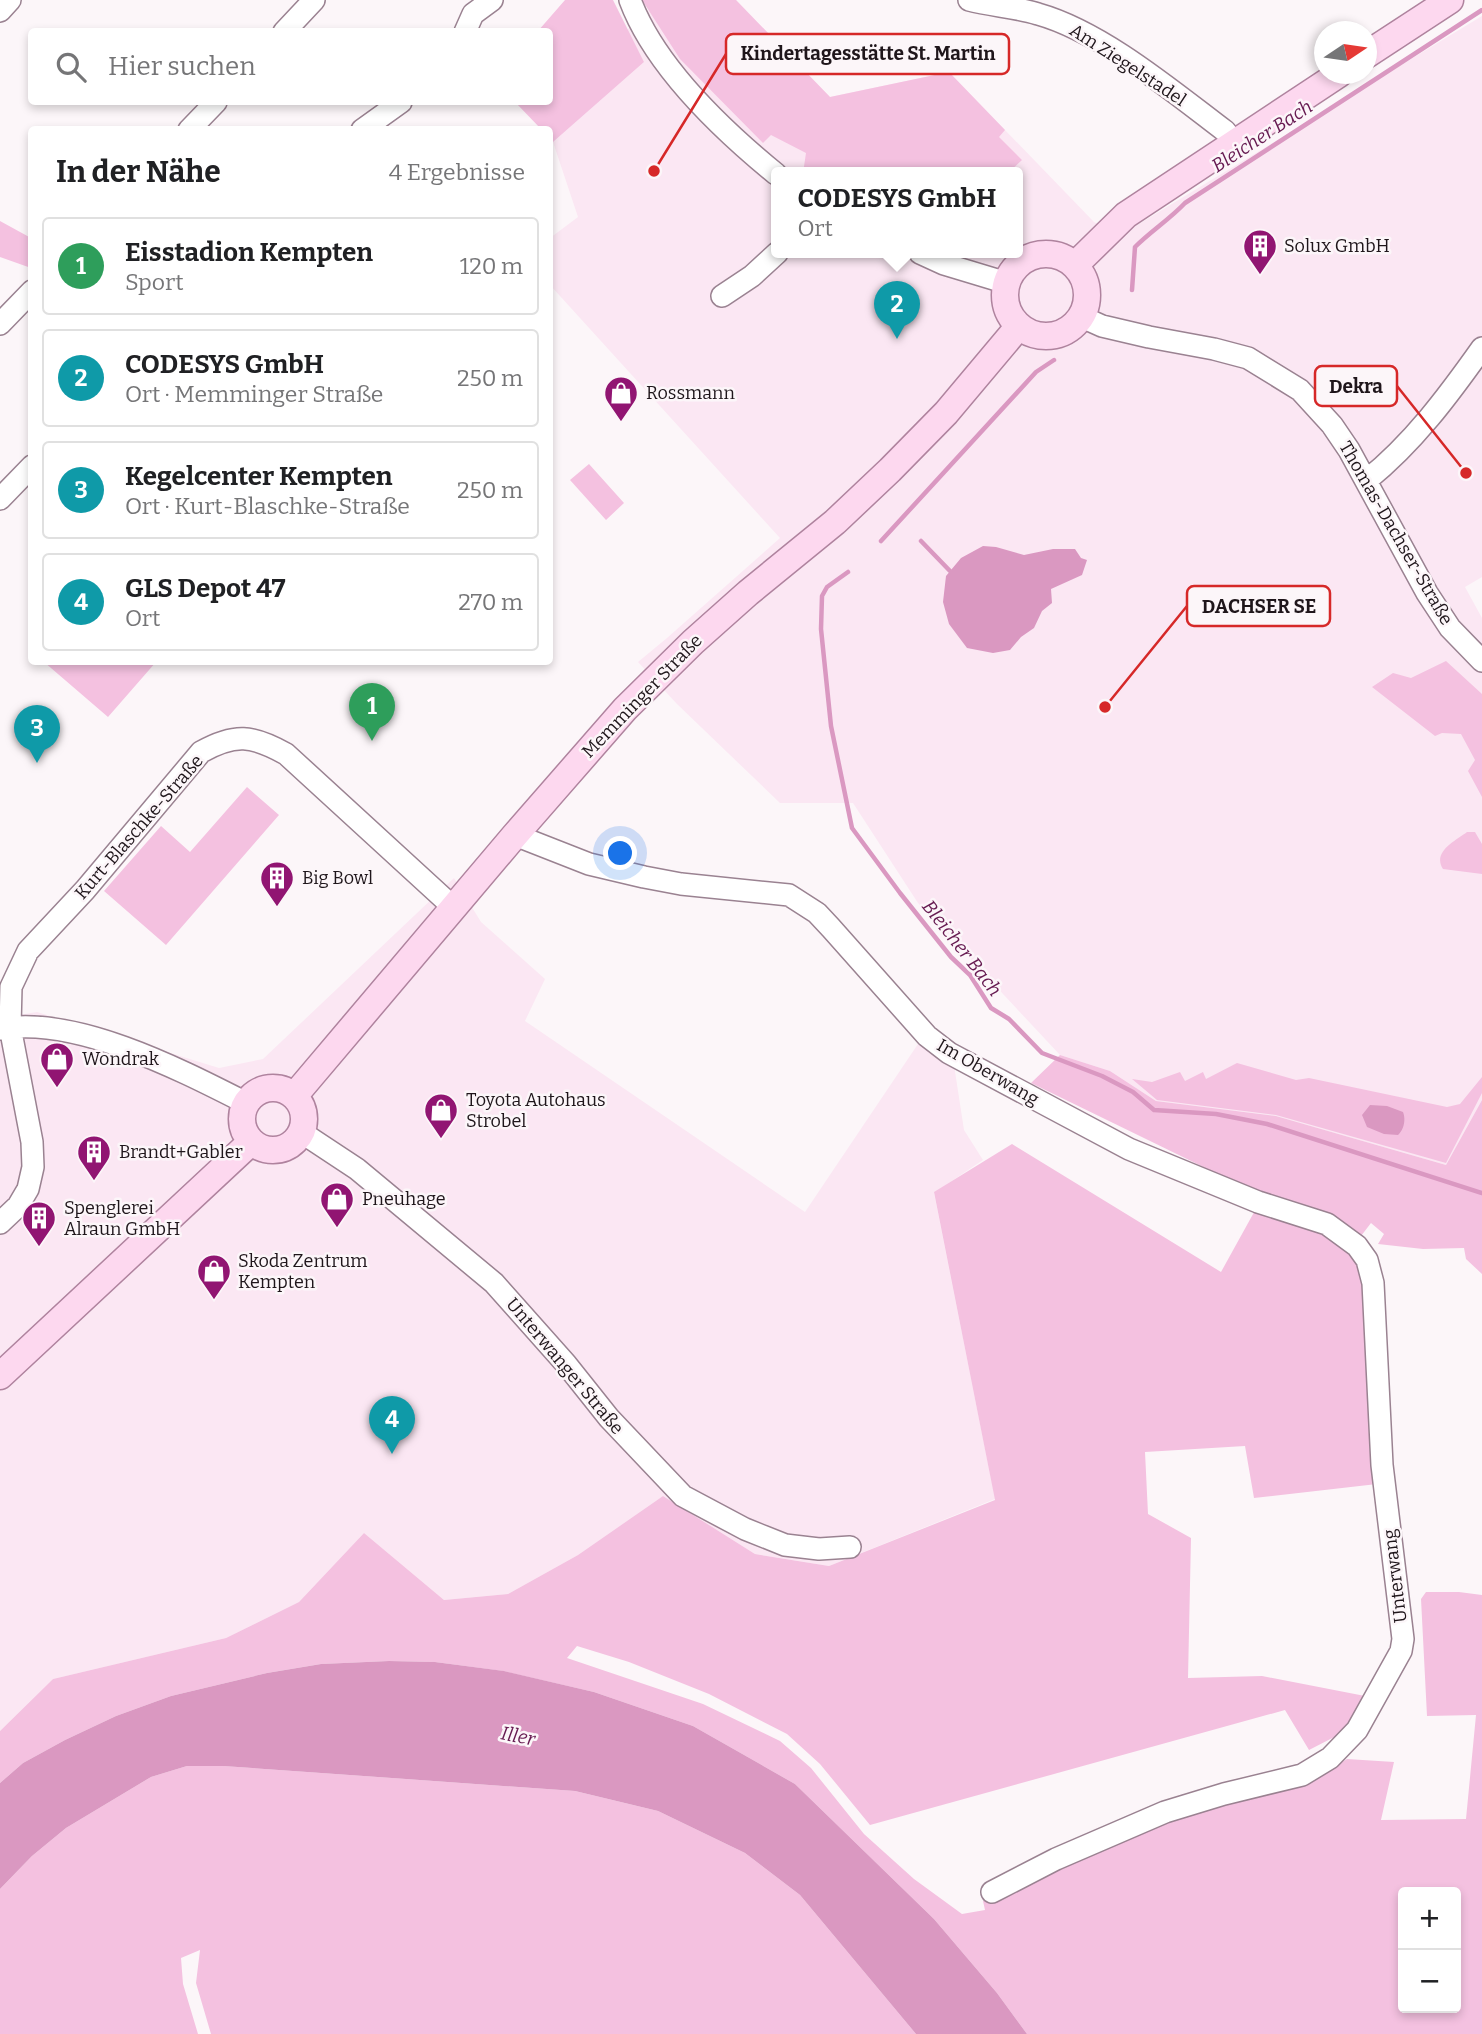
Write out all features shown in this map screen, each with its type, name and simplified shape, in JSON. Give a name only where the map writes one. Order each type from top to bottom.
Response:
[{"type":"main road","points":[[1377,48],[1450,0]]},
{"type":"main road","points":[[1075,265],[1126,215],[1324,84]]},
{"type":"main road","points":[[1036,255],[1064,257],[1075,265],[1084,276],[1088,290],[1082,317],[1072,328],[1046,337],[1032,334],[1019,326],[1007,307],[1007,283],[1013,270],[1036,255]]},
{"type":"main road","name":"Memminger Straße","points":[[295,1095],[514,835],[625,709],[693,642],[835,522],[890,470],[946,413],[1019,326]]},
{"type":"main road","points":[[273,1087],[283,1088],[295,1095],[305,1117],[301,1132],[290,1145],[277,1150],[258,1147],[251,1142],[242,1123],[246,1103],[256,1093],[273,1087]]},
{"type":"main road","points":[[0,1376],[251,1142]]},
{"type":"street","points":[[0,10],[10,0]]},
{"type":"street","points":[[288,28],[314,0]]},
{"type":"street","points":[[468,15],[492,0]]},
{"type":"street","points":[[630,0],[636,16],[659,55],[690,92],[771,170]]},
{"type":"street","name":"Am Ziegelstadel","points":[[969,0],[1038,13],[1083,32],[1154,78],[1225,131],[1234,142]]},
{"type":"street","points":[[193,126],[213,105]]},
{"type":"street","points":[[368,126],[397,105]]},
{"type":"street","points":[[722,296],[752,276],[772,258]]},
{"type":"street","points":[[930,258],[1007,283]]},
{"type":"street","points":[[0,324],[28,296]]},
{"type":"street","name":"Thomas-Dachser-Straße","points":[[1082,317],[1102,326],[1248,358],[1300,390],[1332,425],[1367,480],[1427,593],[1450,628],[1482,661]]},
{"type":"street","points":[[1367,480],[1388,463],[1425,424],[1482,348]]},
{"type":"street","points":[[0,499],[28,470]]},
{"type":"street","name":"Kurt-Blaschke-Straße","points":[[0,1223],[19,1206],[28,1189],[33,1167],[30,1129],[5,1028],[11,988],[28,951],[85,890],[201,752],[232,739],[250,738],[267,743],[286,754],[453,907]]},
{"type":"street","name":"Im Oberwang","points":[[514,835],[589,863],[645,877],[681,884],[789,895],[817,913],[928,1037],[949,1053],[1129,1149],[1258,1202],[1327,1224],[1357,1245],[1367,1260]]},
{"type":"street","points":[[5,1028],[51,1029],[109,1043],[167,1063],[246,1103]]},
{"type":"street","name":"Unterwanger Straße","points":[[301,1132],[357,1169],[494,1283],[618,1428],[683,1496],[745,1529],[785,1545],[819,1549],[850,1547]]},
{"type":"street","name":"Unterwang","points":[[992,1892],[1056,1859],[1165,1812],[1302,1775],[1330,1758],[1357,1730],[1401,1651],[1403,1639],[1382,1465],[1373,1283],[1367,1260]]},
{"type":"shaded area","points":[[565,0],[613,0],[644,62],[553,142],[553,126],[538,126],[518,105],[553,105],[553,28],[541,28]]},
{"type":"shaded area","points":[[642,0],[736,0],[830,97],[949,72],[1005,130],[999,137],[1022,160],[1014,167],[804,167],[806,153],[771,135],[763,143],[680,59]]},
{"type":"shaded area","points":[[660,0],[736,0],[830,97],[949,72],[1094,222],[1119,236],[1370,84],[1377,84],[1377,80],[1482,16],[1482,577],[1465,587],[1482,618],[1482,1100],[1446,1165],[1276,1116],[1156,1101],[1110,1071],[1060,1055],[918,903],[853,803],[780,803],[677,704],[638,662],[780,538],[553,288],[553,236],[578,217],[553,142],[644,62],[627,30]]},
{"type":"shaded area","points":[[0,221],[28,236],[28,267],[0,257]]},
{"type":"shaded area","points":[[589,464],[624,503],[606,520],[570,480]]},
{"type":"shaded area","points":[[1446,661],[1482,694],[1482,797],[1468,771],[1475,760],[1461,734],[1442,733],[1435,736],[1372,687],[1393,673],[1411,678]]},
{"type":"shaded area","points":[[47,665],[153,665],[108,717]]},
{"type":"shaded area","points":[[247,787],[279,815],[166,945],[104,891],[161,826],[190,852]]},
{"type":"shaded area","points":[[1467,832],[1475,832],[1482,844],[1482,874],[1443,869],[1440,863],[1440,857],[1446,848]]},
{"type":"shaded area","points":[[454,878],[481,922],[545,979],[525,1021],[805,1212],[920,1041],[954,1065],[964,1130],[983,1160],[934,1193],[995,1499],[829,1566],[755,1554],[663,1496],[578,1555],[508,1594],[444,1600],[364,1533],[299,1602],[226,1638],[53,1679],[0,1731],[0,1018],[37,1012],[219,1068],[263,1059]]},
{"type":"shaded area","points":[[1060,1055],[1110,1071],[1156,1101],[1276,1116],[1446,1165],[1482,1100],[1482,1274],[1466,1259],[1464,1248],[1423,1249],[1378,1244],[1384,1234],[1371,1223],[1361,1236],[1337,1220],[1361,1259],[1377,1484],[1254,1498],[1245,1446],[1145,1452],[1148,1514],[1191,1538],[1188,1678],[1262,1676],[1365,1696],[1344,1732],[1309,1750],[1285,1710],[870,1825],[820,1764],[787,1734],[709,1694],[629,1662],[577,1646],[567,1658],[703,1704],[780,1741],[811,1768],[864,1834],[914,1879],[962,1914],[985,1910],[983,1901],[1178,1811],[1320,1776],[1347,1759],[1394,1762],[1381,1820],[1466,1819],[1476,1715],[1427,1716],[1421,1599],[1426,1592],[1482,1595],[1482,2034],[1027,2034],[997,1993],[934,1919],[795,1784],[693,1726],[594,1692],[503,1671],[435,1662],[389,1661],[321,1664],[267,1673],[171,1696],[116,1716],[23,1763],[0,1783],[0,1731],[53,1679],[226,1638],[299,1602],[364,1533],[444,1600],[508,1594],[578,1555],[663,1496],[755,1554],[829,1566],[995,1500],[934,1192],[1012,1144],[1221,1272],[1263,1196],[1031,1083]]},
{"type":"shaded area","points":[[1237,1063],[1296,1080],[1309,1078],[1447,1107],[1460,1104],[1482,1077],[1482,1093],[1446,1163],[1276,1115],[1157,1100],[1132,1079],[1152,1082],[1180,1072],[1185,1081],[1203,1072],[1206,1079]]},
{"type":"shaded area","points":[[187,1766],[223,1766],[575,1791],[658,1811],[745,1853],[800,1895],[916,2034],[211,2034],[196,1983],[200,1950],[181,1958],[183,1984],[198,2034],[0,2034],[0,1889],[32,1856],[66,1828],[151,1777]]},
{"type":"water","points":[[983,546],[1024,555],[1053,549],[1075,549],[1081,558],[1087,560],[1082,575],[1051,589],[1052,603],[1042,611],[1034,628],[1021,637],[1010,650],[993,653],[967,648],[949,624],[943,602],[946,576],[961,558]]},
{"type":"water","points":[[1370,1105],[1387,1106],[1403,1112],[1404,1124],[1398,1135],[1384,1134],[1367,1127],[1362,1115]]},
{"type":"water","name":"Iller","points":[[435,1662],[504,1671],[594,1692],[693,1726],[795,1784],[934,1919],[997,1993],[1027,2034],[916,2034],[800,1895],[745,1853],[658,1811],[575,1791],[223,1766],[187,1766],[151,1777],[66,1828],[32,1856],[0,1889],[0,1783],[23,1763],[116,1716],[171,1696],[267,1673],[321,1664]]},
{"type":"waterway","name":"Bleicher Bach","points":[[1132,290],[1135,247],[1185,203],[1482,10]]},
{"type":"waterway","name":"Bleicher Bach","points":[[881,541],[1036,372],[1054,360]]},
{"type":"waterway","points":[[921,541],[950,571]]},
{"type":"waterway","name":"Bleicher Bach","points":[[848,572],[827,587],[822,596],[821,629],[831,726],[852,828],[951,957],[970,975],[991,1008],[1009,1019],[1042,1053],[1102,1076],[1133,1092],[1154,1110],[1216,1114],[1267,1124],[1482,1193]]},
{"type":"place","name":"Kindertagesstätte St. Martin","points":[[654,171]]},
{"type":"place","name":"Solux GmbH","points":[[1260,276]]},
{"type":"place","name":"CODESYS GmbH","points":[[897,339]]},
{"type":"place","name":"Rossmann","points":[[621,423]]},
{"type":"place","name":"Dekra","points":[[1466,473]]},
{"type":"place","name":"DACHSER SE","points":[[1105,707]]},
{"type":"place","name":"Eisstadion Kempten","points":[[372,741]]},
{"type":"place","name":"Kegelcenter Kempten","points":[[37,763]]},
{"type":"place","name":"Big Bowl","points":[[277,908]]},
{"type":"place","name":"Wondrak","points":[[57,1089]]},
{"type":"place","name":"Toyota Autohaus Strobel","points":[[441,1140]]},
{"type":"place","name":"Brandt+Gabler","points":[[94,1182]]},
{"type":"place","name":"Pneuhage","points":[[337,1229]]},
{"type":"place","name":"Spenglerei Alraun GmbH","points":[[39,1248]]},
{"type":"place","name":"Skoda Zentrum Kempten","points":[[214,1301]]},
{"type":"place","name":"GLS Depot 47","points":[[392,1454]]}]
